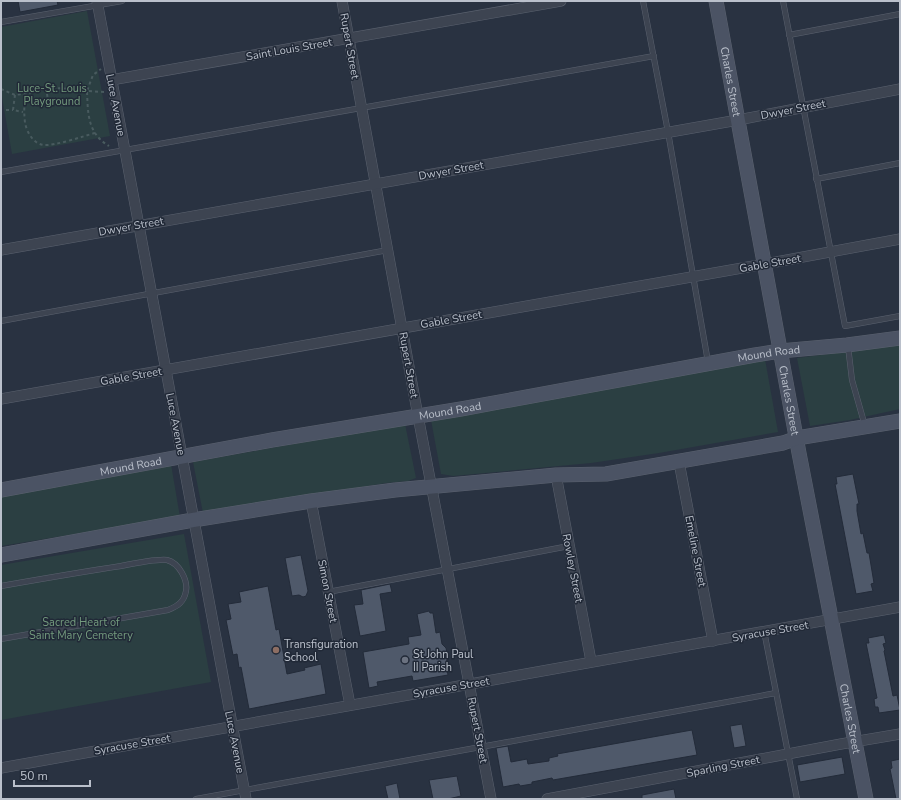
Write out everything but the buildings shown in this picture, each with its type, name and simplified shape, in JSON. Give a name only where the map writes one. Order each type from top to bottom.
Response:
[{"type":"main road","name":"Charles Street","points":[[716,1],[796,438],[866,799]]},
{"type":"main road","name":"Mound Road","points":[[1,490],[182,458],[272,440],[418,416],[780,351],[848,345],[900,338]]},
{"type":"main road","points":[[1,555],[193,520],[311,501],[395,490],[556,475],[606,474],[679,462],[783,442],[796,438],[900,421]]},
{"type":"street","name":"Rupert Street","points":[[342,1],[431,487],[491,799]]},
{"type":"street","name":"Saint Louis Street","points":[[111,80],[561,1]]},
{"type":"street","name":"Luce Avenue","points":[[98,3],[111,80],[245,795]]},
{"type":"street","name":"Dwyer Street","points":[[1,250],[738,120],[900,89]]},
{"type":"street","name":"Gable Street","points":[[1,399],[900,239]]},
{"type":"street","name":"Emeline Street","points":[[679,462],[713,641]]},
{"type":"street","name":"Rowley Street","points":[[556,475],[591,661]]},
{"type":"street","name":"Simon Street","points":[[311,501],[350,705]]},
{"type":"street","name":"Syracuse Street","points":[[1,768],[469,685],[591,661],[713,641],[900,607]]},
{"type":"street","name":"Sparling Street","points":[[547,799],[900,734]]},
{"type":"lane","points":[[1,22],[98,3],[122,1]]},
{"type":"lane","points":[[643,1],[668,132],[708,364]]},
{"type":"lane","points":[[783,1],[845,326],[900,316]]},
{"type":"lane","points":[[789,35],[900,14]]},
{"type":"lane","points":[[1,172],[654,56]]},
{"type":"lane","points":[[816,179],[900,162]]},
{"type":"lane","points":[[1,321],[388,250]]},
{"type":"lane","points":[[848,345],[852,380],[865,427]]},
{"type":"lane","points":[[328,592],[569,546]]},
{"type":"lane","points":[[1,586],[167,560],[178,566],[184,579],[186,589],[184,599],[179,605],[168,610],[1,639]]},
{"type":"lane","points":[[764,631],[797,799]]},
{"type":"lane","points":[[196,799],[245,795],[481,746],[776,693]]},
{"type":"path","points":[[102,69],[99,69],[93,75],[87,91],[89,120],[95,133],[107,145],[113,147]]},
{"type":"path","points":[[46,88],[48,100]]},
{"type":"path","points":[[1,89],[15,94],[30,93],[46,88],[101,91]]},
{"type":"path","points":[[30,93],[26,98],[24,112],[26,129],[37,143],[44,145],[68,141],[95,133]]},
{"type":"path","points":[[13,110],[15,94]]},
{"type":"path","points":[[6,110],[24,112]]},
{"type":"green space","name":"Luce-St. Louis Playground","points":[[87,11],[110,136],[12,154],[1,92],[1,27]]},
{"type":"green space","points":[[900,345],[900,409],[850,420],[810,426],[797,358]]},
{"type":"green space","points":[[765,359],[778,432],[659,453],[591,463],[453,476],[441,474],[431,420]]},
{"type":"green space","points":[[405,424],[416,478],[408,481],[386,483],[203,513],[193,462]]},
{"type":"green space","points":[[171,464],[180,517],[1,546],[1,494]]},
{"type":"green space","name":"Sacred Heart of Saint Mary Cemetery","points":[[184,534],[211,682],[1,720],[1,565]]},
{"type":"place","name":"Transfiguration School","points":[[276,650]]},
{"type":"place","name":"St John Paul II Parish","points":[[405,660]]}]
